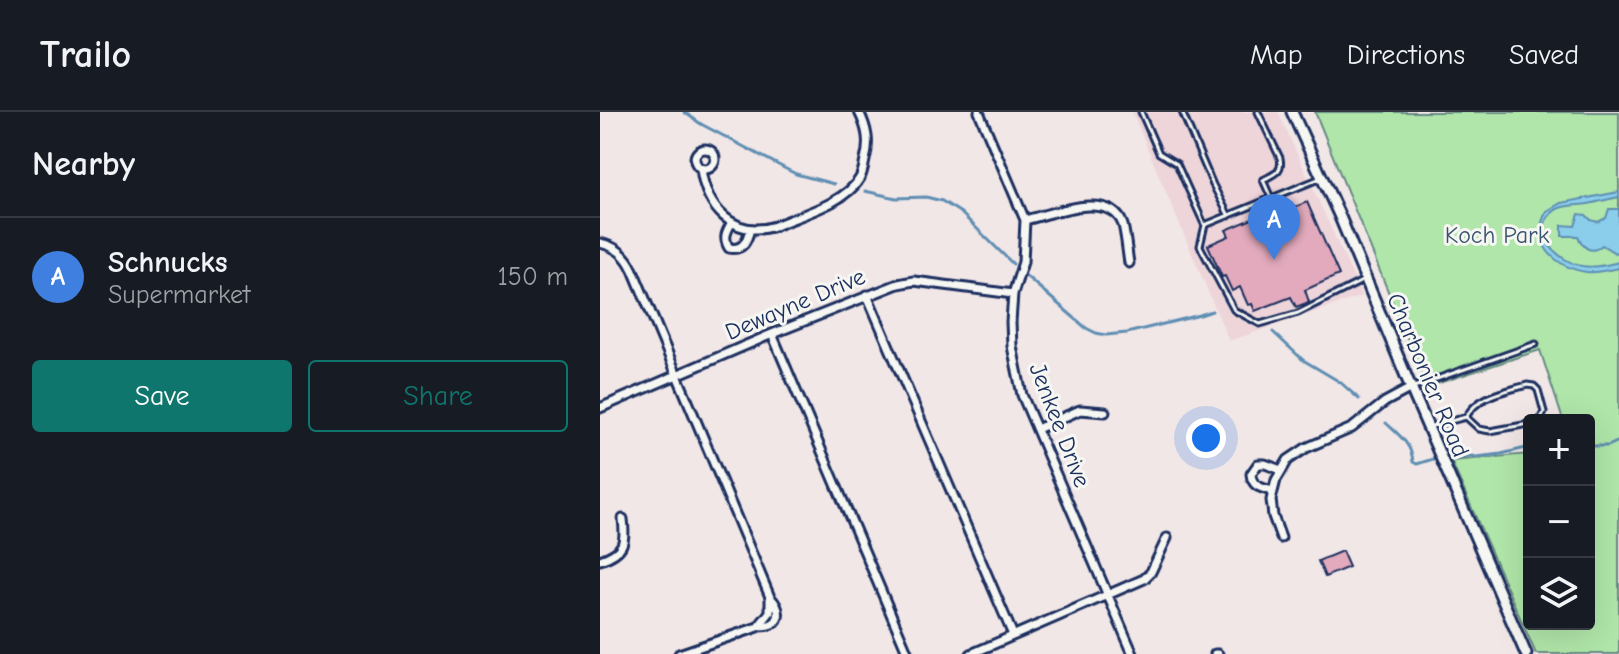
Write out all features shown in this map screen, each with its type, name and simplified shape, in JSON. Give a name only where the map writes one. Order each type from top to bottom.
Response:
[{"type":"main road","name":"Charbonier Road","points":[[1292,112],[1526,654]]},
{"type":"street","points":[[701,169],[707,195],[723,216],[750,229],[775,226],[836,200],[859,179],[867,151],[868,133],[859,112]]},
{"type":"street","name":"Jenkee Drive","points":[[979,112],[1025,220],[1023,262],[1013,294],[1011,334],[1022,395],[1133,654]]},
{"type":"street","points":[[1025,220],[1085,205],[1108,208],[1122,224],[1129,263]]},
{"type":"street","points":[[732,222],[725,236],[729,248],[742,247],[750,229]]},
{"type":"street","points":[[600,243],[613,247],[628,260],[770,597],[770,612],[760,626],[679,654]]},
{"type":"street","name":"Dewayne Drive","points":[[600,408],[898,284],[914,281],[1013,294]]},
{"type":"street","points":[[867,295],[1013,635]]},
{"type":"street","points":[[772,334],[908,654]]},
{"type":"street","points":[[1281,538],[1273,516],[1272,491],[1288,460],[1352,428],[1385,402],[1411,388]]},
{"type":"street","points":[[1037,429],[1080,410],[1105,412]]},
{"type":"street","points":[[1272,491],[1255,485],[1251,474],[1258,464],[1281,470]]},
{"type":"street","points":[[600,560],[615,554],[621,547],[625,537],[623,519]]},
{"type":"street","points":[[971,654],[1144,579],[1151,572],[1167,538]]},
{"type":"lane","points":[[1141,112],[1159,153],[1177,164],[1205,225],[1200,246],[1234,310],[1260,324],[1298,313],[1366,280]]},
{"type":"lane","points":[[1182,112],[1229,216]]},
{"type":"lane","points":[[1258,112],[1280,158],[1279,171],[1263,180],[1271,198]]},
{"type":"lane","points":[[1205,225],[1322,178]]},
{"type":"lane","points":[[1411,388],[1536,344]]},
{"type":"lane","points":[[1428,427],[1466,417],[1482,399],[1527,385],[1538,390],[1543,414]]},
{"type":"lane","points":[[1466,417],[1479,429],[1490,431],[1523,425]]},
{"type":"shaded area","points":[[1132,112],[1278,112],[1362,296],[1229,341]]},
{"type":"green space","name":"Koch Park","points":[[1315,112],[1619,112],[1619,654],[1536,654],[1525,630],[1595,630],[1595,414],[1561,414],[1540,350],[1427,387]]},
{"type":"green space","name":"Koch Park","points":[[1523,455],[1523,624],[1451,461]]},
{"type":"water","points":[[1619,192],[1619,197],[1556,210],[1546,221],[1544,230],[1550,246],[1565,259],[1591,267],[1619,262],[1619,268],[1595,272],[1576,270],[1548,252],[1541,233],[1547,211],[1561,203]]},
{"type":"water","points":[[1609,209],[1619,209],[1619,251],[1615,253],[1602,245],[1591,250],[1582,244],[1578,236],[1562,236],[1562,225],[1575,226],[1579,214],[1598,222],[1606,218]]},
{"type":"building","points":[[1307,202],[1339,275],[1305,290],[1309,302],[1296,307],[1291,297],[1255,311],[1252,304],[1248,305],[1240,287],[1232,291],[1225,276],[1222,277],[1208,245],[1229,236],[1226,230],[1271,211],[1273,216]]},
{"type":"building","points":[[1342,551],[1349,567],[1325,577],[1318,561]]},
{"type":"waterway","points":[[684,112],[796,174],[834,184]]},
{"type":"waterway","points":[[865,191],[896,198],[926,197],[942,201],[961,213],[1013,264]]},
{"type":"waterway","points":[[1026,276],[1086,328],[1106,335],[1127,333],[1212,311]]},
{"type":"waterway","points":[[1273,332],[1303,360],[1340,382],[1359,399]]},
{"type":"waterway","points":[[1386,423],[1407,445],[1413,462],[1417,464],[1433,459]]},
{"type":"waterway","points":[[1595,446],[1608,446],[1619,441]]},
{"type":"waterway","points":[[1451,460],[1523,449]]},
{"type":"place","name":"Schnucks","points":[[1274,260]]}]
